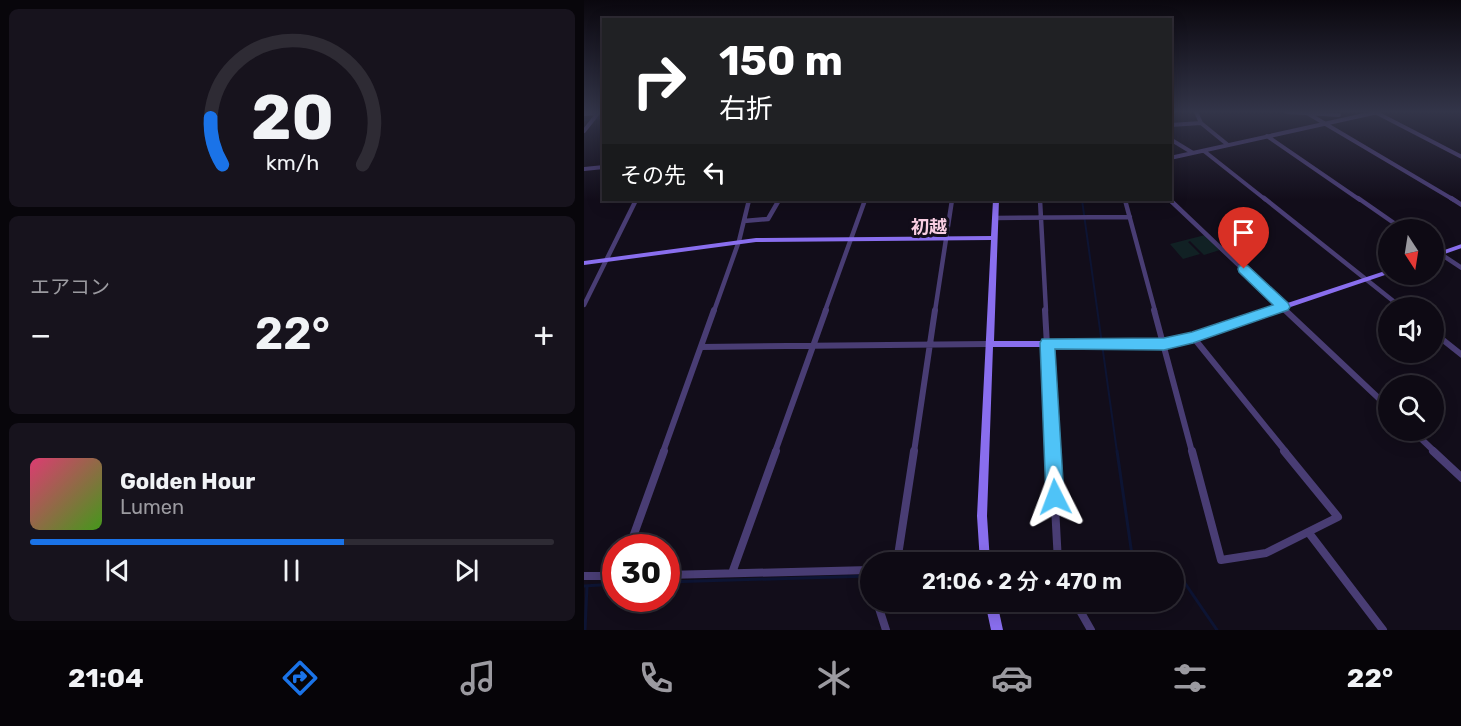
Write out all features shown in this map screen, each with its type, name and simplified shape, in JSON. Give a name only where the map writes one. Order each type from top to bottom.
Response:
[{"type":"street","points":[[1176,141],[1193,153]]},
{"type":"street","points":[[1224,141],[1228,145]]},
{"type":"street","points":[[1172,158],[1244,141]]},
{"type":"street","points":[[1275,141],[1388,219]]},
{"type":"street","points":[[1352,141],[1462,206]]},
{"type":"street","points":[[1432,141],[1462,157]]},
{"type":"street","points":[[1204,151],[1389,297]]},
{"type":"street","points":[[584,169],[602,167]]},
{"type":"street","points":[[584,305],[636,201]]},
{"type":"street","points":[[634,534],[738,241],[749,201]]},
{"type":"street","points":[[744,221],[768,219],[778,201]]},
{"type":"street","points":[[732,573],[865,201]]},
{"type":"street","points":[[899,552],[952,201]]},
{"type":"street","points":[[984,552],[982,516],[996,201]]},
{"type":"street","points":[[1040,201],[1057,552]]},
{"type":"street","points":[[1125,201],[1221,560],[1266,553],[1337,518],[1193,338]]},
{"type":"street","points":[[1171,201],[1378,397]]},
{"type":"street","points":[[995,218],[1130,217]]},
{"type":"street","points":[[584,263],[738,241],[994,238]]},
{"type":"street","points":[[1444,251],[1462,246]]},
{"type":"street","points":[[1444,258],[1462,268]]},
{"type":"street","points":[[701,346],[1164,344],[1193,338],[1378,275]]},
{"type":"street","points":[[1444,341],[1462,355]]},
{"type":"street","points":[[1423,441],[1462,478]]},
{"type":"street","points":[[1309,532],[1383,630]]},
{"type":"street","points":[[680,575],[860,570]]},
{"type":"street","points":[[584,576],[602,576]]},
{"type":"street","points":[[880,612],[886,630]]},
{"type":"street","points":[[993,612],[997,630]]},
{"type":"street","points":[[1081,612],[1091,630]]},
{"type":"shaded area","points":[[1205,235],[1220,250],[1204,255],[1190,241],[1188,242],[1200,254],[1183,259],[1170,244]]},
{"type":"waterway","points":[[1082,201],[1117,452]]},
{"type":"waterway","points":[[1117,451],[1132,552]]},
{"type":"waterway","points":[[680,582],[860,576]]},
{"type":"waterway","points":[[1184,582],[1217,630]]},
{"type":"waterway","points":[[584,586],[602,585]]},
{"type":"waterway","points":[[585,630],[587,586]]},
{"type":"district","name":"初越","points":[[929,227]]},
{"type":"route","points":[[1055,497],[1047,343],[1164,344],[1193,338],[1283,307],[1244,269]]}]
